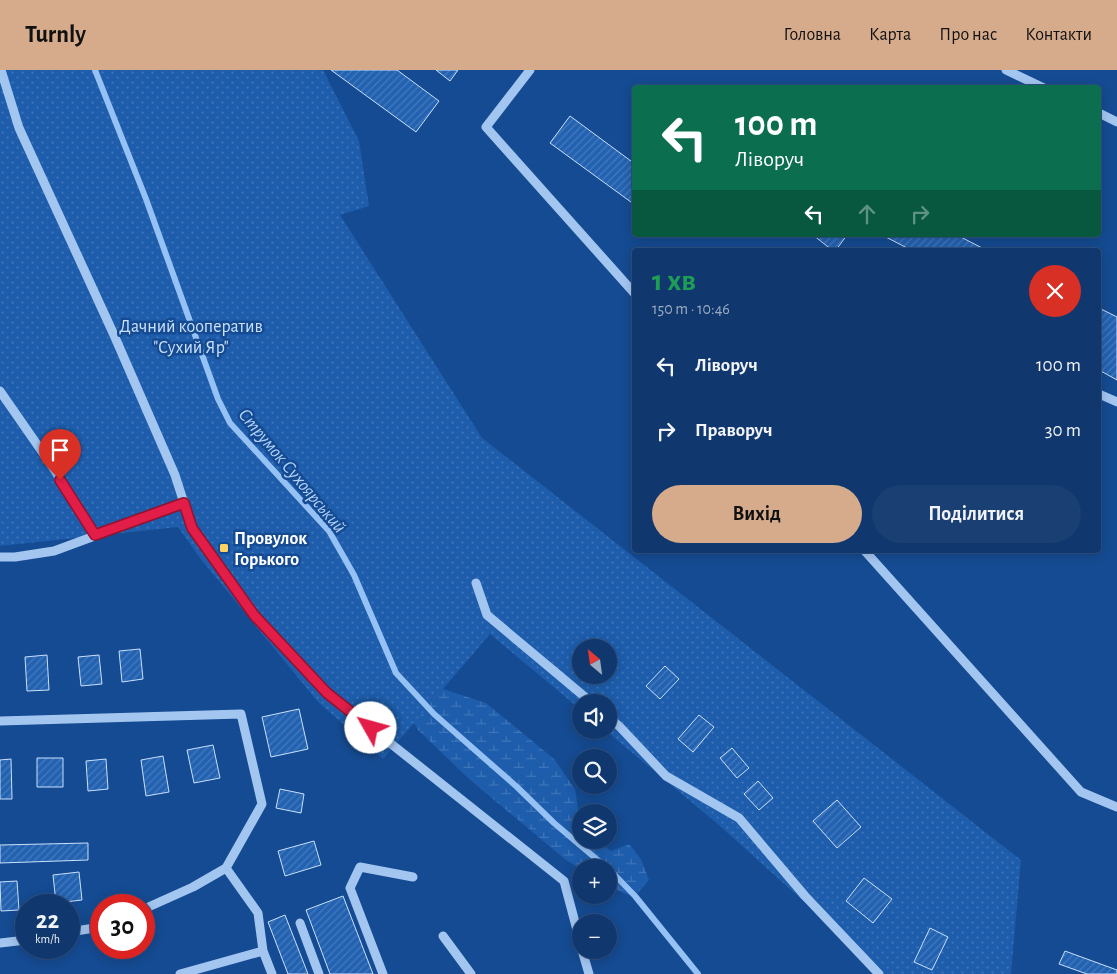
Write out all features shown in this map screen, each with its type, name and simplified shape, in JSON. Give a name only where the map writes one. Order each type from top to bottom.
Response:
[{"type":"street","points":[[1,70],[19,128],[122,352],[176,475],[192,528],[254,615],[327,693],[564,881],[573,914]]},
{"type":"street","points":[[530,70],[486,127],[632,291]]},
{"type":"street","points":[[1006,70],[1038,85]]},
{"type":"street","points":[[1101,114],[1117,122]]},
{"type":"street","points":[[0,391],[52,466],[95,535]]},
{"type":"street","points":[[1101,395],[1117,402]]},
{"type":"street","points":[[0,557],[15,558],[54,551],[184,503]]},
{"type":"street","points":[[867,553],[1081,792],[1117,807]]},
{"type":"street","points":[[476,583],[487,615],[581,694]]},
{"type":"street","points":[[0,721],[241,714],[262,804],[226,868],[193,887],[155,904]]},
{"type":"street","points":[[617,724],[666,776],[739,818],[805,896],[879,974]]},
{"type":"street","points":[[226,868],[258,913],[263,951],[272,974]]},
{"type":"street","points":[[384,974],[350,888],[360,868],[413,877]]},
{"type":"street","points":[[300,923],[319,974]]},
{"type":"street","points":[[443,936],[470,974]]},
{"type":"street","points":[[0,943],[15,941]]},
{"type":"street","points":[[180,974],[263,951]]},
{"type":"street","points":[[585,959],[589,974]]},
{"type":"green space","name":"Дачний кооператив \"Сухий Яр\"","points":[[0,70],[323,70],[359,141],[369,206],[340,215],[482,438],[1021,860],[1011,974],[884,974],[719,825],[616,739],[617,694],[572,694],[572,702],[490,634],[383,759],[318,702],[200,558],[178,527],[0,546]]},
{"type":"green space","points":[[416,680],[486,703],[554,759],[572,785],[572,794],[576,794],[577,804],[572,804],[572,849],[608,849],[611,851],[629,844],[641,859],[649,880],[635,896],[625,894],[617,890],[617,859],[572,859],[572,864],[566,860],[468,778],[418,730],[397,696]]},
{"type":"building","points":[[331,70],[397,70],[439,101],[416,132]]},
{"type":"building","points":[[436,70],[458,70],[450,81]]},
{"type":"building","points":[[570,116],[632,162],[632,203],[550,143]]},
{"type":"building","points":[[816,237],[846,237],[837,248],[829,248]]},
{"type":"building","points":[[886,237],[961,237],[982,248],[907,248]]},
{"type":"building","points":[[1101,309],[1117,317],[1117,380],[1101,371]]},
{"type":"building","points":[[140,649],[143,679],[122,682],[119,651]]},
{"type":"building","points":[[47,655],[49,690],[27,691],[25,657]]},
{"type":"building","points":[[99,655],[102,684],[81,686],[78,657]]},
{"type":"building","points":[[665,666],[679,679],[660,699],[646,686]]},
{"type":"building","points":[[299,709],[308,749],[271,757],[262,717]]},
{"type":"building","points":[[699,715],[714,727],[693,752],[678,739]]},
{"type":"building","points":[[213,745],[220,778],[194,783],[187,750]]},
{"type":"building","points":[[732,748],[749,768],[737,778],[720,758]]},
{"type":"building","points":[[163,756],[169,792],[146,796],[141,760]]},
{"type":"building","points":[[37,758],[63,758],[63,787],[37,787]]},
{"type":"building","points":[[11,759],[12,799],[0,799],[0,760]]},
{"type":"building","points":[[106,759],[108,789],[88,791],[86,761]]},
{"type":"building","points":[[758,781],[773,798],[759,810],[744,794]]},
{"type":"building","points":[[280,789],[304,794],[301,813],[276,808]]},
{"type":"building","points":[[837,800],[861,827],[837,848],[813,821]]},
{"type":"building","points":[[314,841],[321,865],[285,876],[278,851]]},
{"type":"building","points":[[88,843],[88,860],[0,863],[0,845]]},
{"type":"building","points":[[79,872],[82,900],[80,900],[80,894],[55,894],[53,875]]},
{"type":"building","points":[[864,878],[892,899],[873,923],[846,901]]},
{"type":"building","points":[[17,881],[18,894],[15,894],[15,910],[1,911],[0,882]]},
{"type":"building","points":[[343,896],[373,974],[330,974],[306,910]]},
{"type":"building","points":[[285,915],[308,974],[288,974],[268,922]]},
{"type":"building","points":[[930,928],[948,937],[932,970],[914,962]]},
{"type":"building","points":[[1065,951],[1117,970],[1117,974],[1087,974],[1059,964]]},
{"type":"waterway","name":"Струмок Сухоярський","points":[[95,70],[146,199],[218,399],[230,423],[329,531],[354,575],[396,673],[434,714],[596,859]]},
{"type":"waterway","name":"Струмок Сухоярський","points":[[617,877],[635,896],[698,974]]},
{"type":"place","name":"Провулок Горького","points":[[224,548]]},
{"type":"route","points":[[60,480],[95,535],[184,503],[192,528],[254,615],[327,693],[371,728]]}]
